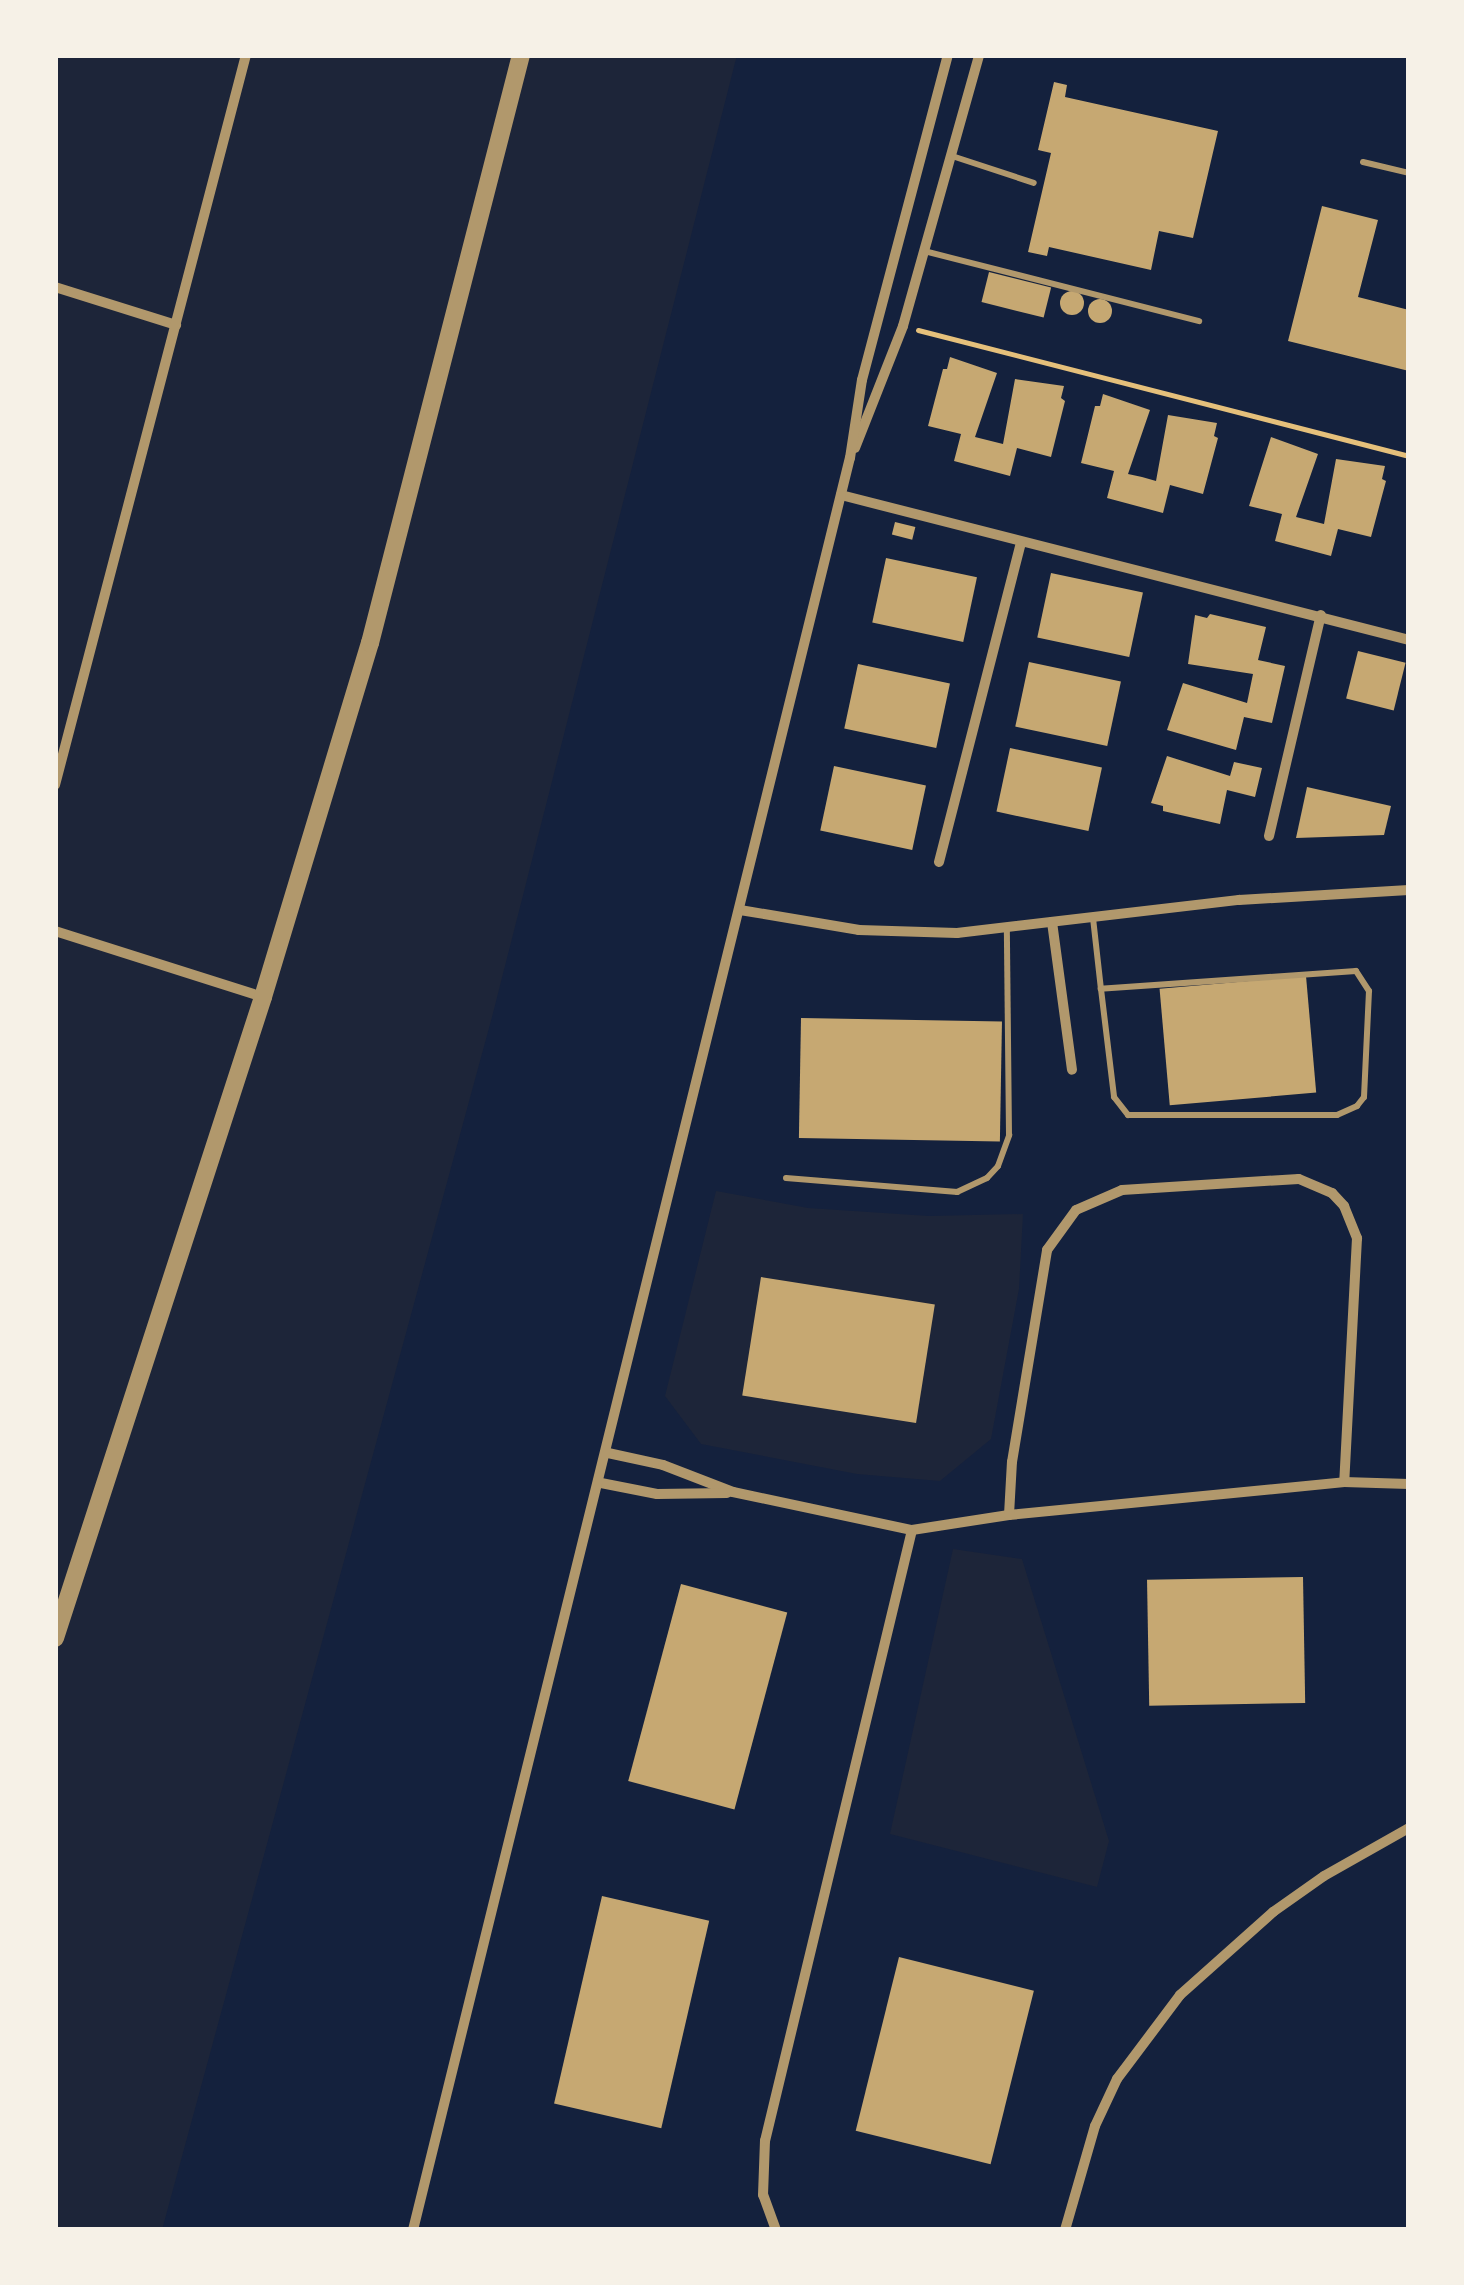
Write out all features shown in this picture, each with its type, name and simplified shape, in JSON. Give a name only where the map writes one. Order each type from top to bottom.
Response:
[{"type":"street","points":[[55,785],[246,55]]},
{"type":"street","points":[[55,1638],[262,997],[370,643],[520,55]]},
{"type":"street","points":[[414,2230],[850,458],[862,380],[948,55]]},
{"type":"street","points":[[850,458],[903,326],[979,55]]},
{"type":"street","points":[[55,287],[176,324]]},
{"type":"street","points":[[841,495],[1409,640]]},
{"type":"street","points":[[939,862],[1020,542]]},
{"type":"street","points":[[1269,836],[1321,615]]},
{"type":"street","points":[[740,910],[908,934],[1007,927],[1239,900],[1409,890]]},
{"type":"street","points":[[1052,922],[1072,1070]]},
{"type":"street","points":[[55,931],[262,997]]},
{"type":"street","points":[[1009,1516],[1012,1462],[1046,1250],[1076,1210],[1122,1190],[1299,1179],[1332,1193],[1344,1206],[1357,1238],[1344,1482]]},
{"type":"street","points":[[608,1453],[663,1465],[732,1492],[912,1530],[1009,1516],[1344,1482],[1409,1484]]},
{"type":"street","points":[[600,1483],[658,1494],[732,1492]]},
{"type":"street","points":[[776,2230],[763,2195],[764,2141],[912,1530]]},
{"type":"street","points":[[1065,2230],[1095,2126],[1117,2079],[1180,1995],[1273,1912],[1324,1876],[1409,1828]]},
{"type":"lane","points":[[952,156],[1034,183]]},
{"type":"lane","points":[[1363,162],[1409,173]]},
{"type":"lane","points":[[924,251],[1199,321]]},
{"type":"lane","points":[[1092,918],[1114,1098],[1128,1115],[1337,1115],[1358,1106],[1364,1097],[1369,991],[1356,971],[1101,990]]},
{"type":"lane","points":[[786,1178],[957,1192],[987,1178],[998,1166],[1009,1135],[1007,927]]},
{"type":"path","points":[[903,326],[1409,456]]},
{"type":"shaded area","points":[[55,55],[737,55],[492,1017],[162,2230],[55,2230]]},
{"type":"shaded area","points":[[716,1191],[808,1208],[929,1216],[1023,1214],[1019,1289],[991,1439],[940,1481],[857,1474],[701,1444],[665,1396]]},
{"type":"shaded area","points":[[953,1549],[1022,1559],[1109,1841],[1097,1887],[890,1834]]},
{"type":"building","points":[[1054,82],[1067,85],[1065,97],[1218,131],[1193,238],[1159,231],[1151,270],[1049,247],[1047,256],[1028,252],[1051,153],[1038,150]]},
{"type":"building","points":[[1322,206],[1378,220],[1358,297],[1409,310],[1409,371],[1288,341]]},
{"type":"building","points":[[989,272],[1051,287],[1044,318],[982,302]]},
{"type":"building","points":[[1072,291],[1084,303],[1072,315],[1060,303]]},
{"type":"building","points":[[1100,299],[1112,311],[1100,323],[1088,311]]},
{"type":"building","points":[[950,357],[997,373],[975,437],[1003,444],[1015,379],[1064,386],[1061,398],[1065,401],[1051,457],[1017,448],[1010,476],[954,461],[961,434],[928,426],[943,369],[947,369]]},
{"type":"building","points":[[1103,394],[1150,410],[1128,474],[1156,481],[1168,415],[1217,423],[1214,436],[1218,438],[1203,494],[1170,485],[1163,513],[1107,498],[1114,471],[1081,463],[1095,406],[1100,406]]},
{"type":"building","points":[[1271,437],[1318,454],[1296,517],[1324,524],[1336,459],[1385,466],[1382,479],[1386,481],[1371,537],[1338,529],[1331,556],[1275,541],[1282,514],[1249,506]]},
{"type":"building","points":[[895,522],[915,527],[912,540],[892,535]]},
{"type":"building","points":[[886,558],[977,577],[963,642],[872,623]]},
{"type":"building","points":[[1051,573],[1143,593],[1129,657],[1037,638]]},
{"type":"building","points":[[1210,614],[1266,627],[1258,660],[1285,666],[1272,723],[1244,717],[1236,750],[1167,730],[1183,683],[1247,703],[1253,674],[1188,664],[1195,615],[1207,618]]},
{"type":"building","points":[[1358,651],[1406,663],[1394,710],[1346,699]]},
{"type":"building","points":[[1029,662],[1121,682],[1107,746],[1015,727]]},
{"type":"building","points":[[858,664],[950,684],[936,748],[844,729]]},
{"type":"building","points":[[1010,748],[1102,768],[1088,831],[996,812]]},
{"type":"building","points":[[1167,756],[1230,776],[1234,762],[1262,768],[1255,797],[1227,790],[1220,824],[1163,811],[1163,806],[1151,803]]},
{"type":"building","points":[[834,766],[926,786],[912,850],[820,831]]},
{"type":"building","points":[[1307,787],[1391,806],[1384,835],[1296,838]]},
{"type":"building","points":[[1306,976],[1316,1093],[1170,1105],[1160,989]]},
{"type":"building","points":[[801,1018],[1002,1022],[1000,1141],[799,1138]]},
{"type":"building","points":[[761,1277],[935,1305],[916,1423],[742,1396]]},
{"type":"building","points":[[1303,1577],[1305,1703],[1149,1706],[1147,1580]]},
{"type":"building","points":[[681,1584],[787,1612],[734,1810],[628,1781]]},
{"type":"building","points":[[602,1896],[709,1921],[661,2128],[554,2104]]},
{"type":"building","points":[[899,1957],[1034,1991],[991,2164],[856,2131]]}]
